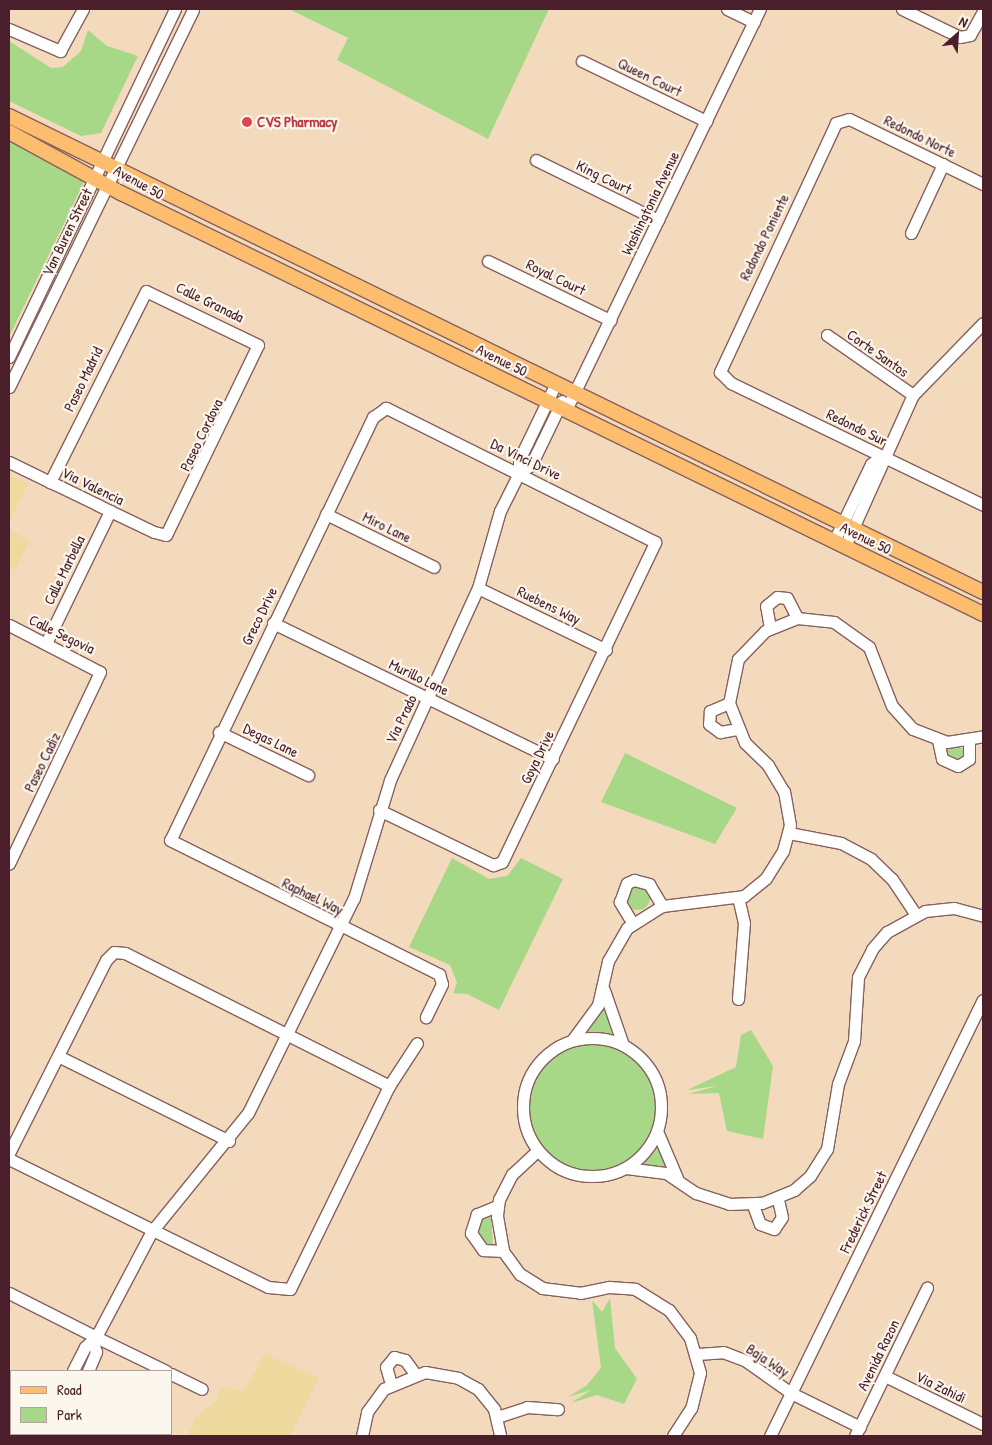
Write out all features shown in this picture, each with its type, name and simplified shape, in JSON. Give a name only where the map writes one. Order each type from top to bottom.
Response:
[{"type":"main road","name":"Avenue 50","points":[[9,116],[983,592]]},
{"type":"main road","name":"Avenue 50","points":[[9,132],[178,221],[983,614]]},
{"type":"main road","points":[[178,221],[217,231],[267,256],[286,252],[294,270],[375,310],[390,324]]},
{"type":"street","points":[[9,29],[60,51],[83,9]]},
{"type":"street","name":"Van Buren Street","points":[[110,165],[175,9]]},
{"type":"street","name":"Van Buren Street","points":[[9,357],[193,9]]},
{"type":"street","points":[[727,9],[754,22]]},
{"type":"street","name":"Washingtonia Avenue","points":[[558,406],[566,388],[610,320],[760,9]]},
{"type":"street","points":[[902,9],[960,36],[970,35],[983,12]]},
{"type":"street","name":"Queen Court","points":[[582,61],[706,121]]},
{"type":"street","name":"Redondo Norte","points":[[842,119],[983,184]]},
{"type":"street","name":"Redondo Poniente","points":[[720,372],[832,129],[842,119]]},
{"type":"street","name":"King Court","points":[[536,160],[658,220]]},
{"type":"street","points":[[911,233],[943,164]]},
{"type":"street","name":"Van Buren Street","points":[[9,387],[102,180]]},
{"type":"street","name":"Royal Court","points":[[488,261],[610,320]]},
{"type":"street","name":"Calle Granada","points":[[146,291],[258,346]]},
{"type":"street","name":"Paseo Madrid","points":[[50,482],[146,291]]},
{"type":"street","points":[[839,544],[882,469],[882,456],[913,396],[983,323]]},
{"type":"street","name":"Corte Santos","points":[[827,335],[913,396]]},
{"type":"street","name":"Paseo Cordova","points":[[166,535],[258,346]]},
{"type":"street","name":"Redondo Sur","points":[[720,372],[731,383],[983,505]]},
{"type":"street","name":"Via Prado","points":[[94,1339],[152,1231],[229,1141],[287,1035],[362,876],[379,810],[478,588],[500,511],[519,472],[519,460],[558,406],[566,388]]},
{"type":"street","name":"Da Vinci Drive","points":[[380,408],[519,472],[656,542]]},
{"type":"street","name":"Greco Drive","points":[[170,840],[219,732],[380,408]]},
{"type":"street","name":"Via Valencia","points":[[9,462],[110,511],[166,535]]},
{"type":"street","name":"Calle Marbella","points":[[46,643],[110,511]]},
{"type":"street","name":"Miro Lane","points":[[326,514],[434,567]]},
{"type":"street","name":"Goya Drive","points":[[379,810],[498,865],[606,650],[656,542]]},
{"type":"street","name":"Ruebens Way","points":[[478,588],[606,650]]},
{"type":"street","points":[[770,628],[766,606],[777,596],[787,598],[796,618]]},
{"type":"street","points":[[983,736],[969,741],[938,740],[913,729],[897,714],[880,668],[863,640],[834,622],[796,618],[770,628],[738,659],[729,703],[737,729],[780,784],[788,807],[789,833],[772,871],[738,898],[662,906],[633,924],[612,952],[604,989],[595,1011],[573,1039],[546,1054],[525,1086],[526,1129],[537,1151],[561,1168],[588,1176],[626,1168],[654,1169],[677,1178],[717,1202],[753,1205],[778,1199],[810,1176],[828,1149],[838,1084],[854,1041],[856,987],[863,966],[887,932],[916,914],[945,908],[983,916]]},
{"type":"street","name":"Murillo Lane","points":[[273,622],[552,759]]},
{"type":"street","name":"Calle Segovia","points":[[9,625],[100,672]]},
{"type":"street","name":"Paseo Cadiz","points":[[9,864],[100,672]]},
{"type":"street","points":[[729,703],[710,711],[709,724],[720,732],[737,729]]},
{"type":"street","name":"Degas Lane","points":[[219,732],[308,775]]},
{"type":"street","points":[[938,740],[942,759],[958,766],[969,759],[969,741]]},
{"type":"street","points":[[789,833],[841,843],[871,859],[887,872],[916,914]]},
{"type":"street","name":"Raphael Way","points":[[170,840],[442,979],[426,1017]]},
{"type":"street","points":[[633,924],[620,902],[627,883],[634,880],[649,884],[662,906]]},
{"type":"street","points":[[738,898],[744,923],[738,999]]},
{"type":"street","points":[[9,1153],[106,960],[114,952],[125,953],[389,1086]]},
{"type":"street","points":[[604,989],[623,1044]]},
{"type":"street","name":"Frederick Street","points":[[770,1436],[983,1000]]},
{"type":"street","points":[[573,1039],[599,1038],[623,1044],[643,1061],[658,1084],[661,1108],[657,1131],[626,1168]]},
{"type":"street","points":[[9,1158],[152,1231],[268,1287],[290,1288],[389,1086],[418,1043]]},
{"type":"street","points":[[58,1056],[229,1141]]},
{"type":"street","points":[[657,1131],[677,1178]]},
{"type":"street","points":[[537,1151],[512,1174],[498,1206],[502,1251],[520,1274],[552,1291],[580,1293],[622,1287],[649,1295],[680,1323],[697,1354],[696,1396],[673,1436]]},
{"type":"street","points":[[753,1205],[762,1226],[774,1229],[782,1221],[778,1199]]},
{"type":"street","points":[[498,1206],[478,1214],[471,1233],[483,1250],[502,1251]]},
{"type":"street","name":"Avenida Razon","points":[[857,1432],[927,1288]]},
{"type":"street","points":[[9,1293],[94,1339],[164,1370]]},
{"type":"street","points":[[73,1370],[84,1347],[94,1339]]},
{"type":"street","points":[[88,1370],[96,1352],[94,1339]]},
{"type":"street","name":"Baja Way","points":[[697,1354],[734,1355],[791,1393],[857,1432]]},
{"type":"street","points":[[391,1384],[386,1367],[394,1357],[405,1360],[415,1374]]},
{"type":"street","points":[[172,1374],[202,1389]]},
{"type":"street","points":[[362,1436],[367,1412],[391,1384],[415,1374],[446,1375],[469,1383],[484,1395],[498,1417],[500,1436]]},
{"type":"street","name":"Via Zahidi","points":[[884,1376],[983,1424]]},
{"type":"street","points":[[498,1417],[527,1407],[558,1409]]},
{"type":"green space","points":[[289,9],[549,9],[488,139],[337,60],[348,38]]},
{"type":"green space","points":[[88,30],[107,46],[138,56],[101,133],[81,136],[9,101],[9,41],[51,68],[63,67],[81,51]]},
{"type":"green space","points":[[9,141],[86,178],[9,337]]},
{"type":"green space","points":[[944,748],[963,748],[965,752],[960,759],[950,759]]},
{"type":"green space","points":[[625,753],[737,808],[715,844],[601,802]]},
{"type":"green space","points":[[452,858],[489,879],[507,876],[521,858],[563,879],[499,1010],[467,994],[453,993],[457,983],[450,965],[409,947]]},
{"type":"green space","points":[[638,886],[646,890],[650,898],[646,906],[638,910],[630,906],[626,898],[630,890]]},
{"type":"green space","points":[[600,1008],[605,1009],[613,1037],[586,1034]]},
{"type":"green space","points":[[751,1030],[773,1066],[763,1139],[727,1131],[719,1093],[688,1094],[717,1086],[687,1090],[736,1067],[741,1035]]},
{"type":"green space","points":[[592,1042],[616,1047],[628,1053],[637,1061],[645,1070],[651,1082],[656,1106],[651,1130],[645,1142],[637,1151],[628,1159],[616,1165],[592,1170],[568,1165],[556,1159],[547,1151],[539,1142],[533,1130],[528,1106],[533,1082],[539,1070],[547,1061],[556,1053],[568,1047]]},
{"type":"green space","points":[[656,1143],[666,1164],[664,1168],[641,1163]]},
{"type":"green space","points":[[487,1215],[491,1218],[493,1245],[485,1245],[477,1232],[480,1220]]},
{"type":"green space","points":[[610,1298],[615,1348],[637,1379],[624,1404],[597,1395],[571,1403],[591,1390],[568,1397],[587,1385],[601,1368],[592,1300],[602,1312]]},
{"type":"sand","points":[[9,474],[28,484],[9,523]]},
{"type":"sand","points":[[9,529],[30,540],[15,570],[9,567]]},
{"type":"sand","points":[[264,1353],[319,1378],[290,1436],[187,1436],[196,1417],[216,1401],[221,1388],[245,1390]]},
{"type":"place","name":"CVS Pharmacy","points":[[247,122]]}]
